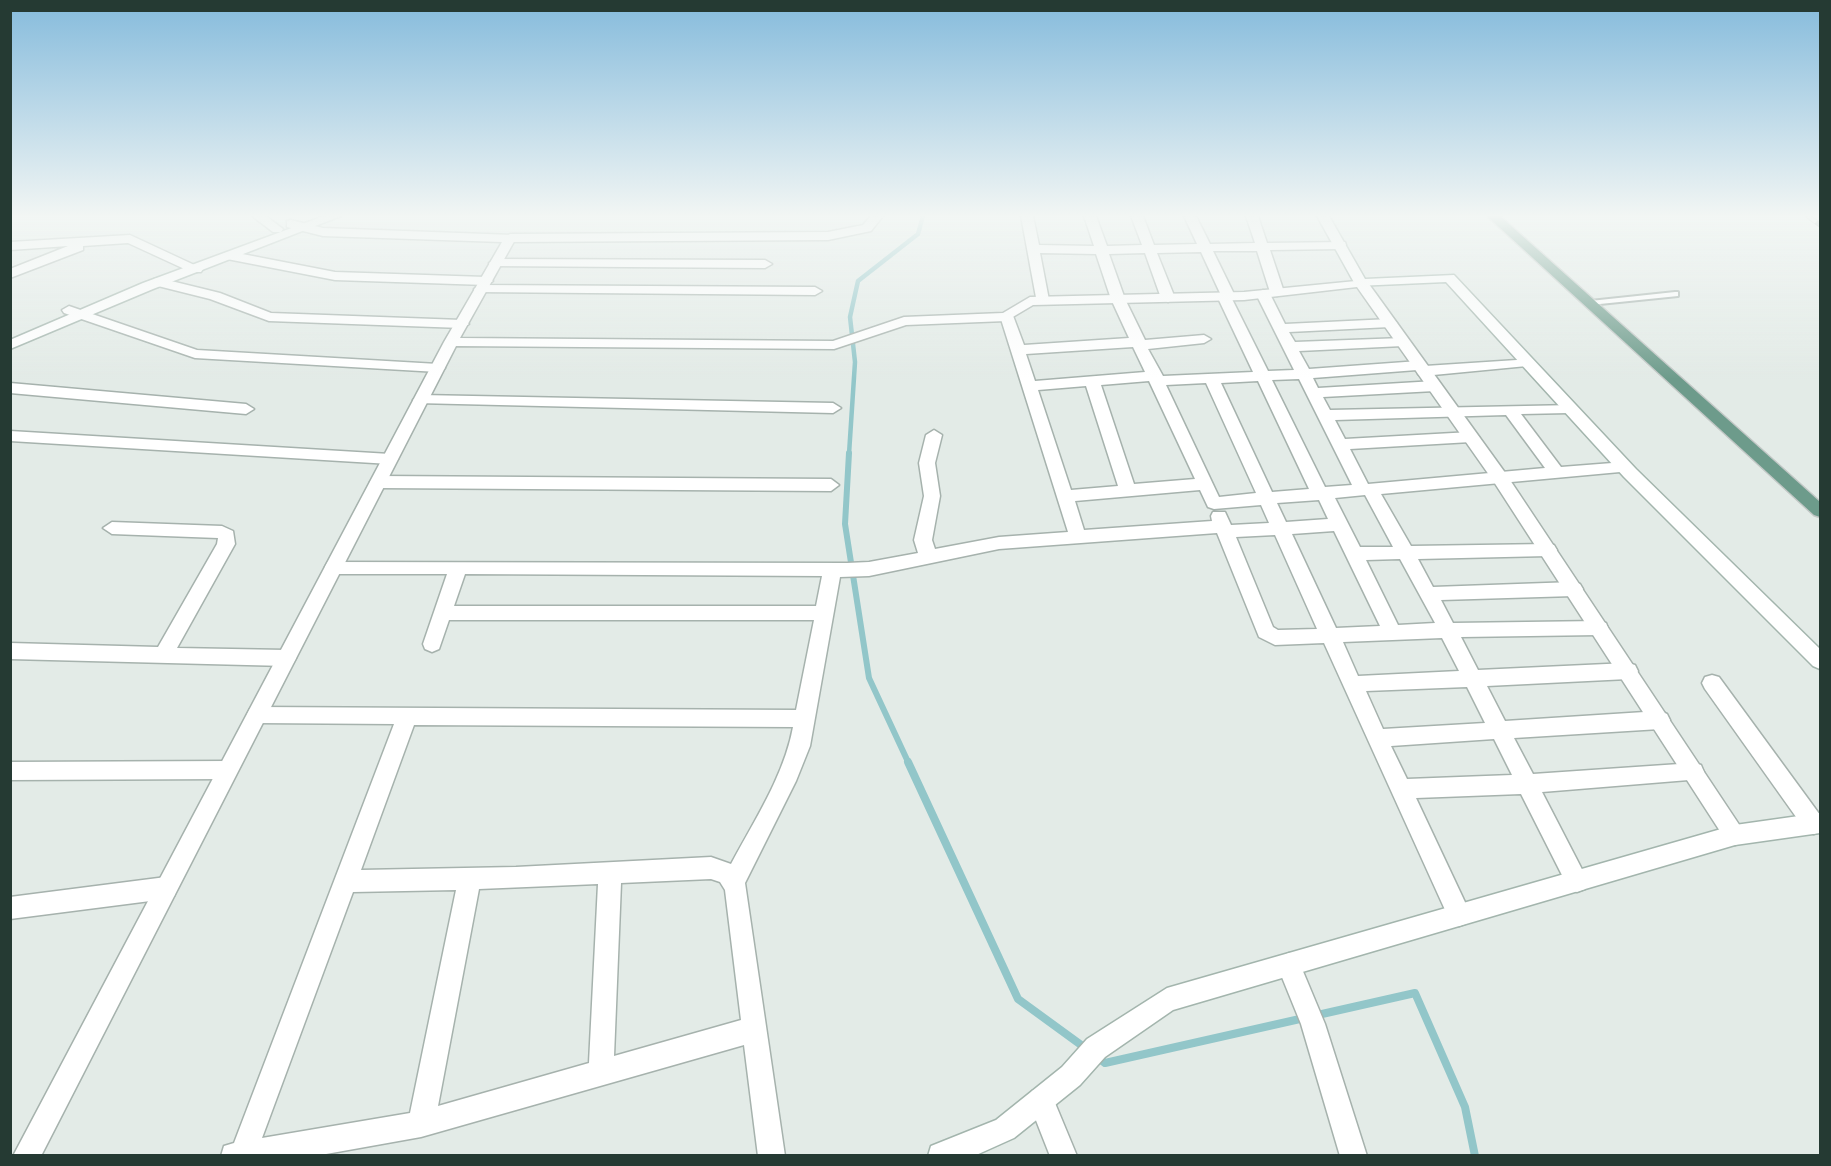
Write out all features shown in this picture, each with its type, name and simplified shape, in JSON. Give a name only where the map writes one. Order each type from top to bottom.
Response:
[{"type":"main road","points":[[1554,270],[1821,511]]},
{"type":"street","points":[[10,345],[75,312],[178,270]]},
{"type":"street","points":[[10,336],[159,282],[181,270]]},
{"type":"street","points":[[306,270],[335,276],[483,285],[815,291]]},
{"type":"street","points":[[26,1155],[451,342],[492,270]]},
{"type":"street","points":[[722,290],[728,270]]},
{"type":"street","points":[[1037,270],[1042,300]]},
{"type":"street","points":[[1109,270],[1118,299],[1206,484],[1269,636],[1282,639],[1448,630],[1599,628]]},
{"type":"street","points":[[1158,270],[1168,298]]},
{"type":"street","points":[[1215,270],[1262,375],[1340,524],[1393,633]]},
{"type":"street","points":[[1266,270],[1270,293],[1281,328],[1290,347],[1340,444],[1406,554],[1448,630],[1577,881]]},
{"type":"street","points":[[1354,270],[1500,478],[1736,835]]},
{"type":"street","points":[[451,342],[846,343],[904,321],[1007,316],[1030,300],[1226,296],[1361,283],[1449,278],[1625,467],[1821,661]]},
{"type":"street","points":[[159,282],[215,296],[269,317],[462,324]]},
{"type":"street","points":[[75,312],[195,354],[438,368]]},
{"type":"street","points":[[1007,316],[1078,537]]},
{"type":"street","points":[[1281,328],[1390,323]]},
{"type":"street","points":[[1018,350],[1204,339]]},
{"type":"street","points":[[1290,347],[1403,342]]},
{"type":"street","points":[[1030,386],[1092,381],[1304,374],[1527,362]]},
{"type":"street","points":[[1211,378],[1458,915]]},
{"type":"street","points":[[1092,381],[1128,490]]},
{"type":"street","points":[[1314,393],[1435,386]]},
{"type":"street","points":[[10,388],[61,395],[246,409]]},
{"type":"street","points":[[421,400],[833,408]]},
{"type":"street","points":[[1325,415],[1569,408]]},
{"type":"street","points":[[1510,410],[1557,473]]},
{"type":"street","points":[[928,557],[923,540],[932,496],[927,463],[934,435]]},
{"type":"street","points":[[10,436],[390,459]]},
{"type":"street","points":[[1340,444],[1471,437]]},
{"type":"street","points":[[1214,503],[1625,467]]},
{"type":"street","points":[[378,482],[831,485]]},
{"type":"street","points":[[1065,496],[1206,484]]},
{"type":"street","points":[[334,567],[869,569],[999,543],[1340,524]]},
{"type":"street","points":[[111,528],[222,532],[227,535],[226,544],[163,655]]},
{"type":"street","points":[[1354,554],[1548,550]]},
{"type":"street","points":[[432,644],[458,568]]},
{"type":"street","points":[[772,1155],[734,881],[796,759],[824,613],[840,570]]},
{"type":"street","points":[[1428,594],[1574,589]]},
{"type":"street","points":[[442,613],[824,613]]},
{"type":"street","points":[[10,651],[286,658]]},
{"type":"street","points":[[1353,684],[1628,671]]},
{"type":"street","points":[[941,1155],[1005,1129],[1071,1076],[1096,1047],[1167,1000],[1293,974],[1458,915],[1736,835],[1817,823],[1712,683]]},
{"type":"street","points":[[256,715],[805,719]]},
{"type":"street","points":[[238,1154],[407,716]]},
{"type":"street","points":[[1378,738],[1660,720]]},
{"type":"street","points":[[10,771],[227,771]]},
{"type":"street","points":[[1401,789],[1527,784],[1694,772]]},
{"type":"street","points":[[345,881],[711,868],[721,870],[734,881]]},
{"type":"street","points":[[601,1073],[610,873]]},
{"type":"street","points":[[421,1124],[470,878]]},
{"type":"street","points":[[13,911],[166,888]]},
{"type":"street","points":[[1293,974],[1313,1024],[1354,1155]]},
{"type":"street","points":[[238,1154],[421,1124],[755,1029]]},
{"type":"street","points":[[1041,1100],[1064,1155]]},
{"type":"lane","points":[[1590,303],[1675,294]]},
{"type":"waterway","points":[[849,454],[855,362],[850,317],[858,281],[872,270]]},
{"type":"waterway","points":[[849,453],[845,524],[869,678],[909,764]]},
{"type":"waterway","points":[[908,762],[1018,999],[1088,1050]]},
{"type":"waterway","points":[[1096,1056],[1105,1063],[1415,993],[1465,1107],[1475,1156]]}]
